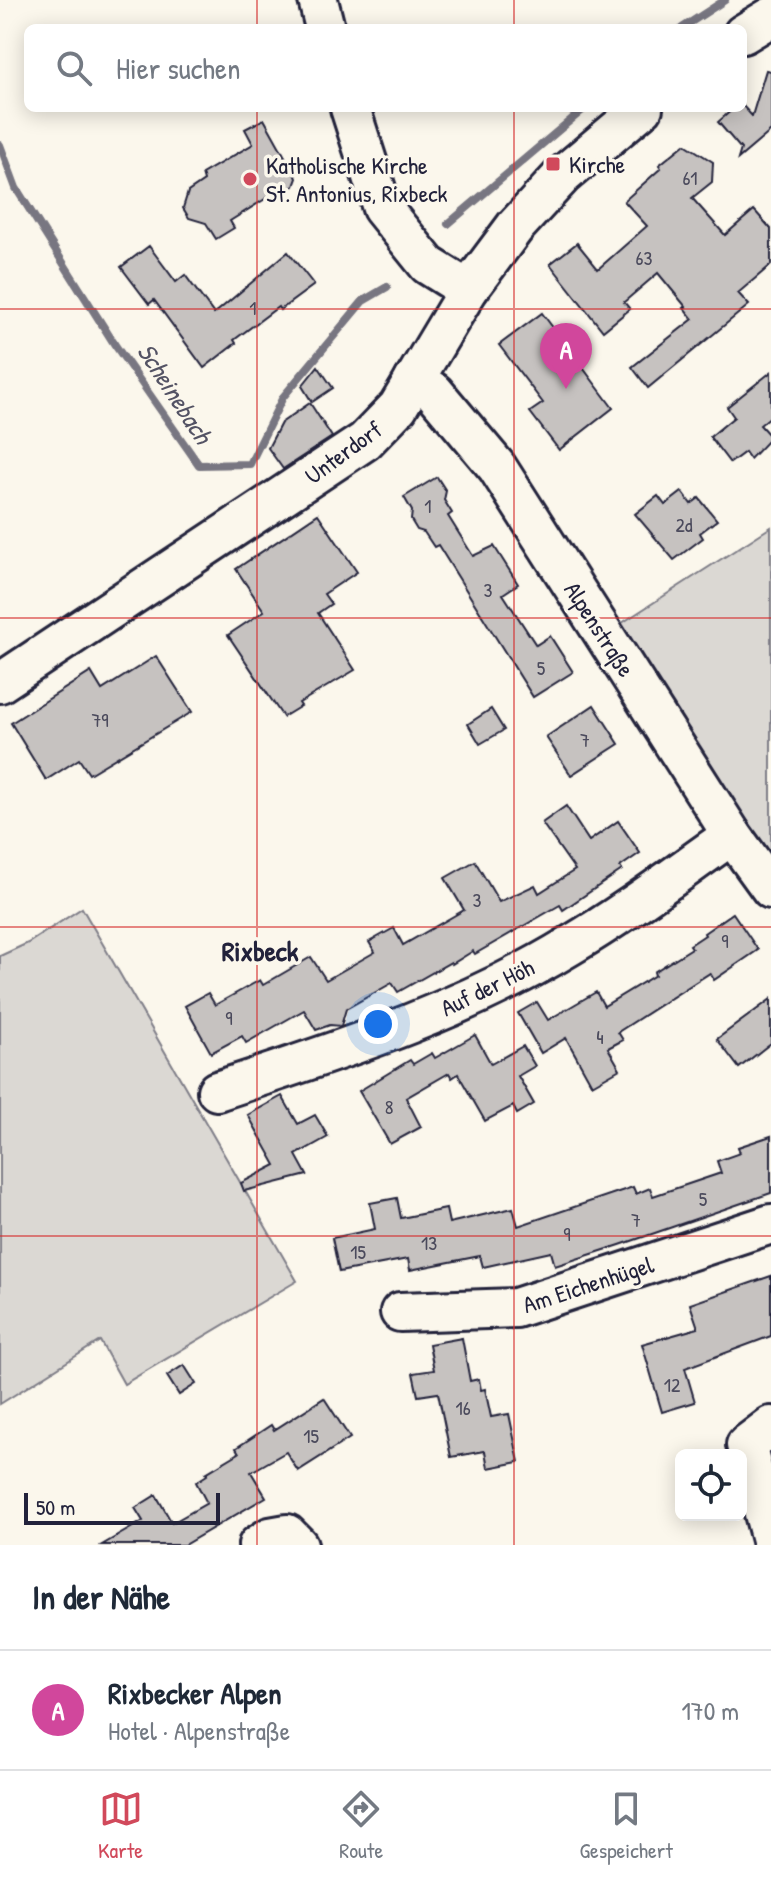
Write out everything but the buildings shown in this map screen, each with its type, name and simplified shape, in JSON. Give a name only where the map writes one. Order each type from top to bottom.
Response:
[{"type":"street","points":[[318,0],[324,24]]},
{"type":"street","points":[[747,32],[771,17]]},
{"type":"street","points":[[351,112],[382,208],[428,265],[468,290]]},
{"type":"street","name":"Unterdorf","points":[[0,683],[365,441],[385,422],[468,290],[515,227],[562,176],[638,112]]},
{"type":"street","name":"Alpenstraße","points":[[414,380],[434,392],[497,467],[732,835],[771,889]]},
{"type":"street","name":"Auf der Höh","points":[[217,1091],[375,1038],[476,995],[571,946],[732,835]]},
{"type":"street","name":"Am Eichenhügel","points":[[400,1312],[516,1308],[771,1224]]},
{"type":"street","points":[[771,1426],[746,1445],[771,1540]]},
{"type":"street","points":[[258,1545],[270,1537],[287,1534],[298,1545]]},
{"type":"shaded area","points":[[771,527],[771,853],[608,632]]},
{"type":"shaded area","points":[[82,908],[297,1281],[124,1384],[100,1341],[0,1404],[0,956],[28,943]]},
{"type":"waterway","points":[[688,24],[725,0]]},
{"type":"waterway","points":[[448,224],[580,112]]},
{"type":"waterway","name":"Scheinebach","points":[[0,145],[16,188],[115,345],[199,465],[250,464],[283,397],[363,301],[387,287]]},
{"type":"place","name":"Kirche","points":[[553,164]]},
{"type":"place","name":"Katholische Kirche St. Antonius, Rixbeck","points":[[250,179]]},
{"type":"place","name":"Rixbecker Alpen","points":[[566,389]]},
{"type":"district","name":"Rixbeck","points":[[260,951]]}]
